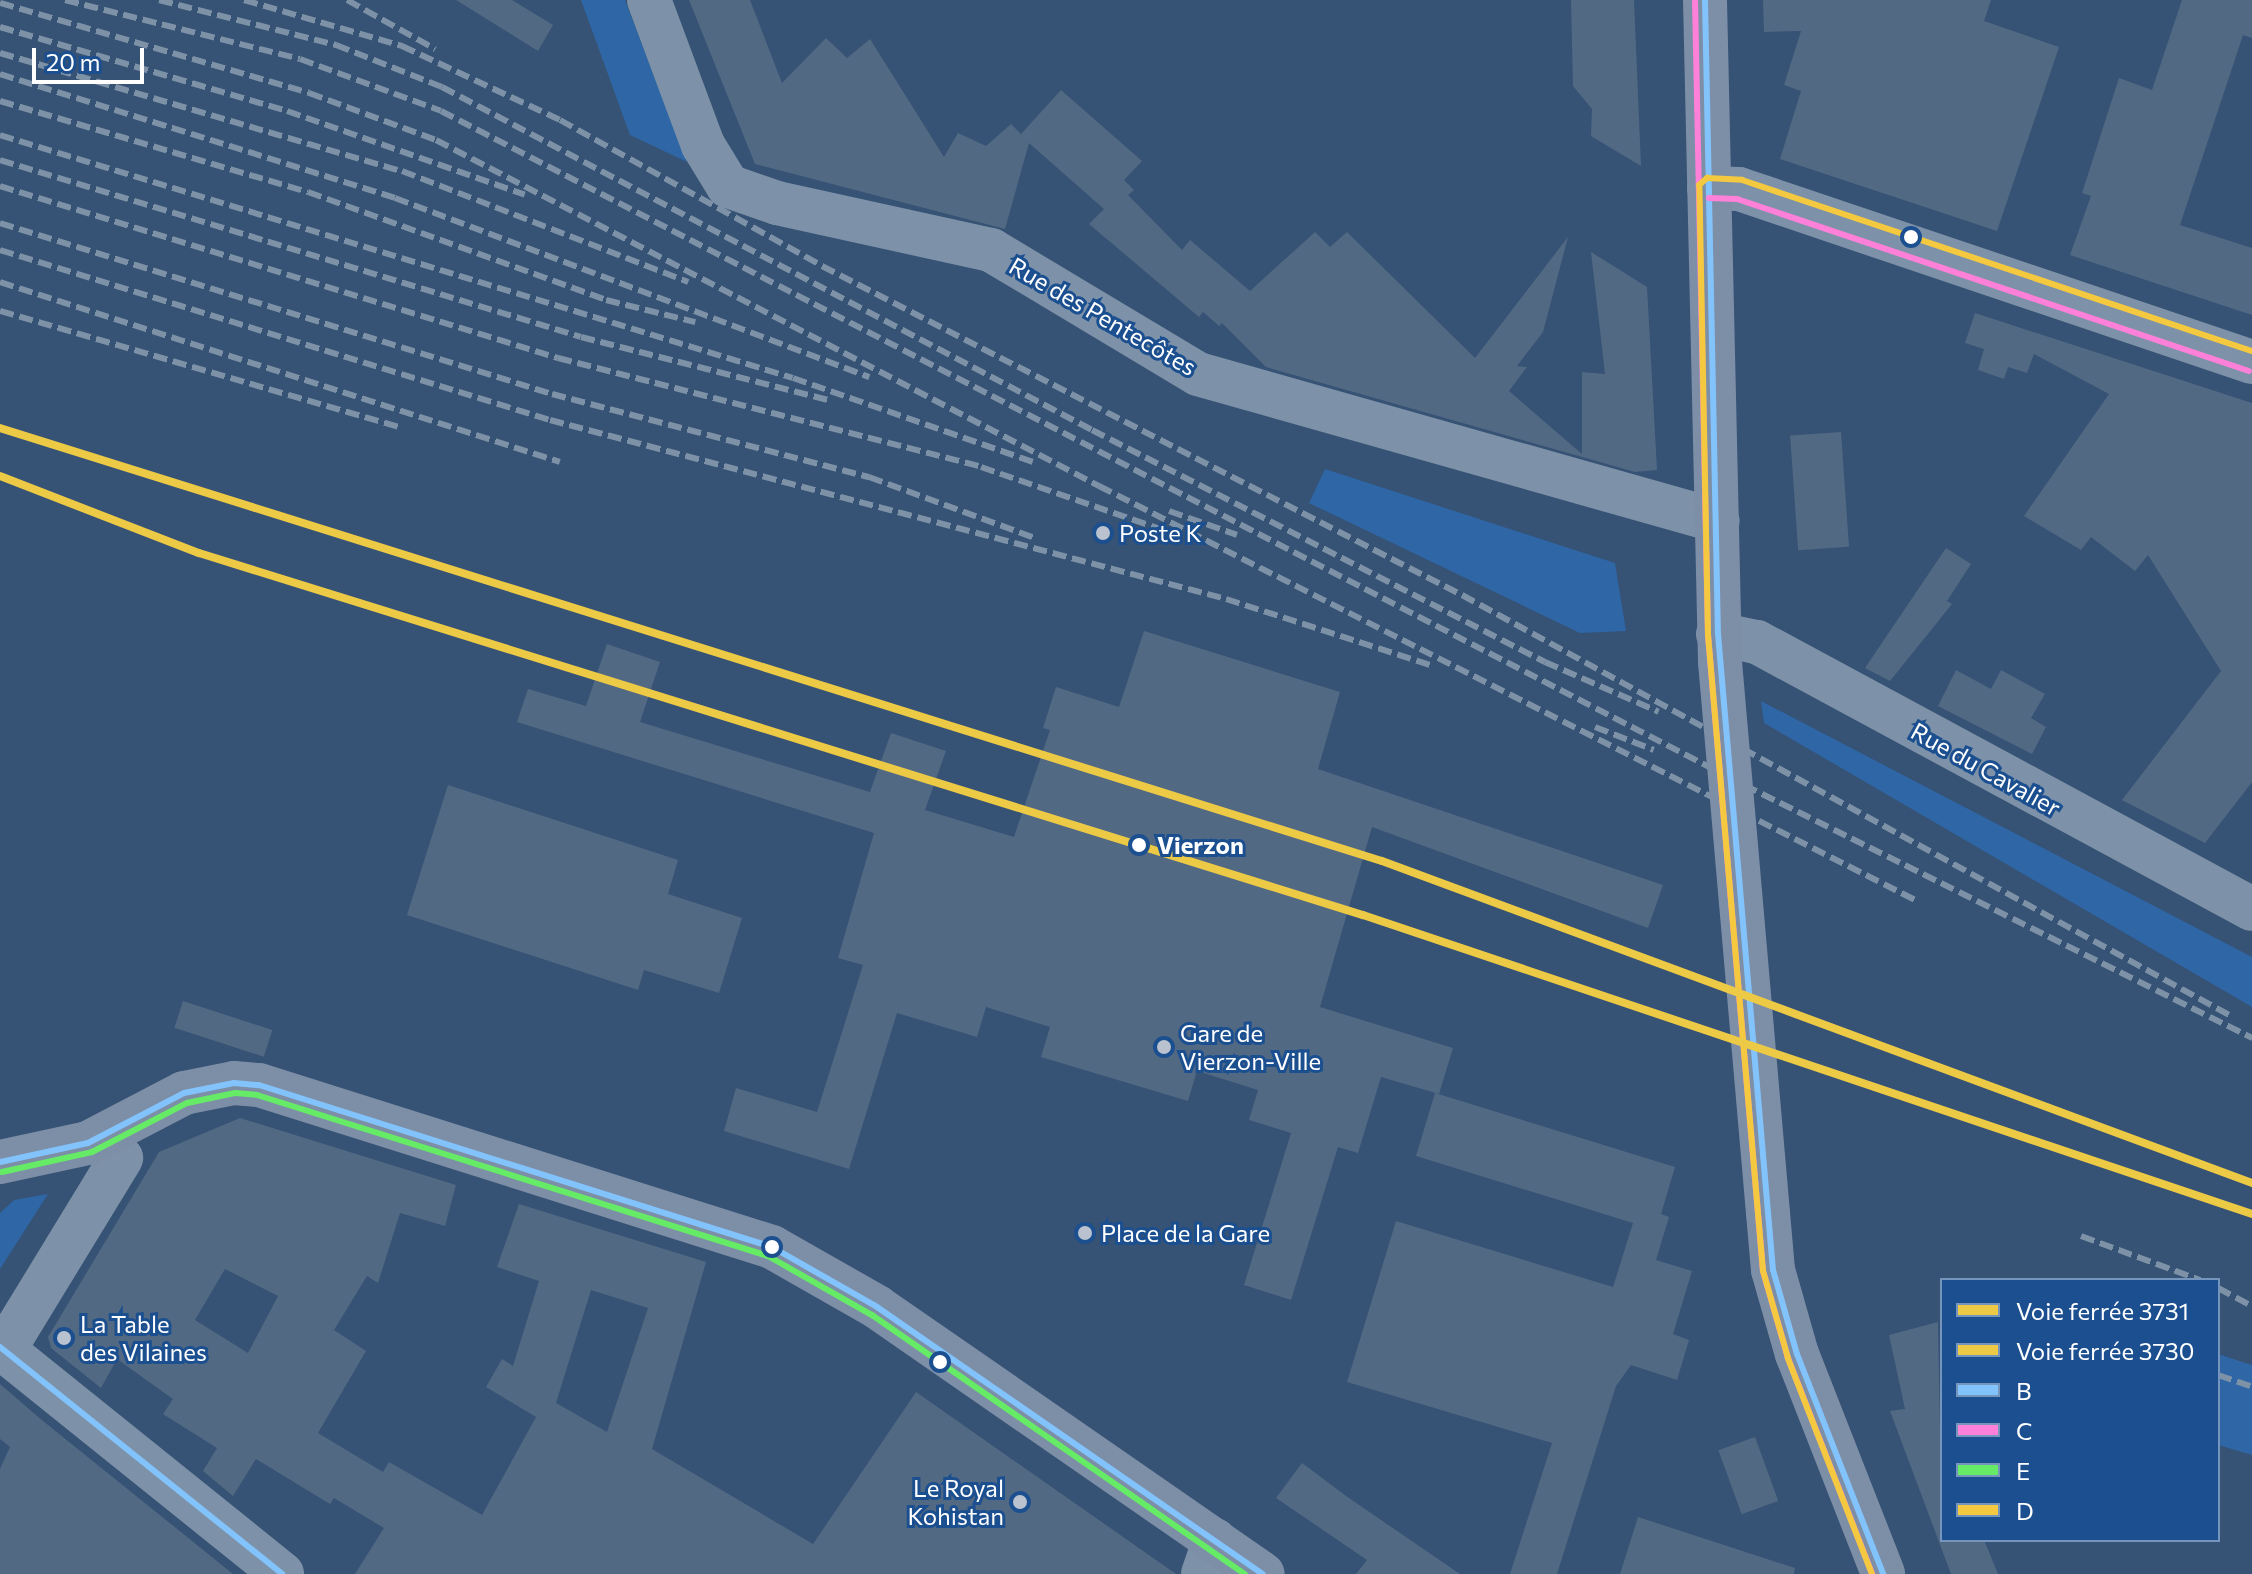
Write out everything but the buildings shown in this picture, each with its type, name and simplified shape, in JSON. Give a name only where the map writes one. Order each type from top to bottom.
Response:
[{"type":"main road","points":[[1705,0],[1719,648],[1773,1270],[1797,1354],[1883,1574]]},
{"type":"main road","points":[[0,1162],[88,1143],[184,1093],[234,1083],[285,1092],[792,1254],[888,1314],[1209,1557],[1263,1574]]},
{"type":"street","name":"Rue des Pentecôtes","points":[[649,0],[703,145],[728,186],[777,203],[991,250],[1198,374],[1718,521]]},
{"type":"street","points":[[1709,188],[1739,189],[2252,362]]},
{"type":"street","name":"Rue du Cavalier","points":[[1719,648],[1757,642],[2252,909]]},
{"type":"street","points":[[121,1158],[2,1349],[282,1574]]},
{"type":"shaded area","points":[[581,0],[625,0],[687,162],[630,135]]},
{"type":"shaded area","points":[[1325,469],[1615,563],[1626,631],[1580,633],[1309,503]]},
{"type":"shaded area","points":[[1761,701],[2252,957],[2252,1007],[1764,723]]},
{"type":"shaded area","points":[[48,1194],[0,1269],[0,1213],[14,1200]]},
{"type":"shaded area","points":[[2220,1355],[2252,1365],[2252,1455],[2220,1446]]},
{"type":"railway","points":[[65,0],[300,59],[441,111],[1744,785],[2252,1038]]},
{"type":"railway","points":[[159,0],[336,45],[442,87],[1092,430],[1545,662],[1659,712]]},
{"type":"railway","points":[[244,0],[402,46],[560,120],[822,266],[1462,595],[2231,1016]]},
{"type":"railway","points":[[347,0],[435,49]]},
{"type":"railway","points":[[0,3],[309,93],[436,140],[1099,486],[1919,902]]},
{"type":"railway","points":[[0,27],[287,111],[525,195]]},
{"type":"railway","points":[[0,53],[402,171],[688,282]]},
{"type":"railway","points":[[0,74],[395,198],[869,377]]},
{"type":"railway","points":[[0,101],[308,192],[606,300],[695,322]]},
{"type":"railway","points":[[0,135],[793,378],[1033,462]]},
{"type":"railway","points":[[0,160],[581,337],[828,400]]},
{"type":"railway","points":[[0,186],[558,358],[981,467],[1166,531]]},
{"type":"railway","points":[[0,223],[552,394],[869,477],[1035,538]]},
{"type":"railway","points":[[0,250],[550,420],[1226,599],[1430,665]]},
{"type":"railway","points":[[0,282],[560,462]]},
{"type":"railway","points":[[0,311],[399,427]]},
{"type":"railway","points":[[1169,511],[1237,535]]},
{"type":"railway","points":[[1595,727],[1654,750]]},
{"type":"railway","points":[[2081,1236],[2195,1278]]},
{"type":"railway","points":[[2220,1289],[2252,1306]]},
{"type":"railway","points":[[2220,1376],[2252,1387]]},
{"type":"rail line","name":"3730","points":[[0,428],[1382,861],[2252,1183]]},
{"type":"rail line","name":"3731","points":[[0,476],[199,553],[1363,915],[2252,1214]]},
{"type":"transit line","name":"C","points":[[1695,0],[1708,635],[1763,1271],[1788,1358],[1872,1574]]},
{"type":"transit line","name":"B","points":[[1705,0],[1718,634],[1773,1270],[1797,1354],[1883,1574]]},
{"type":"transit line","name":"D","points":[[1872,1574],[1788,1358],[1763,1271],[1708,635],[1699,185],[1707,178],[1742,180],[2252,351]]},
{"type":"transit line","name":"C","points":[[1709,198],[1737,199],[2249,371]]},
{"type":"transit line","name":"B","points":[[0,1162],[88,1143],[184,1093],[234,1083],[259,1085],[772,1247],[877,1307],[1263,1574]]},
{"type":"transit line","name":"E","points":[[2,1172],[92,1152],[187,1103],[235,1093],[257,1095],[768,1256],[872,1315],[1245,1574]]},
{"type":"transit line","name":"B","points":[[0,1347],[282,1574]]},
{"type":"place","name":"Poste K","points":[[1103,533]]},
{"type":"place","name":"Vierzon","points":[[1139,845]]},
{"type":"place","name":"Gare de Vierzon-Ville","points":[[1164,1047]]},
{"type":"place","name":"Place de la Gare","points":[[1085,1233]]},
{"type":"place","name":"La Table des Vilaines","points":[[64,1338]]},
{"type":"place","name":"Le Royal Kohistan","points":[[1020,1502]]}]
